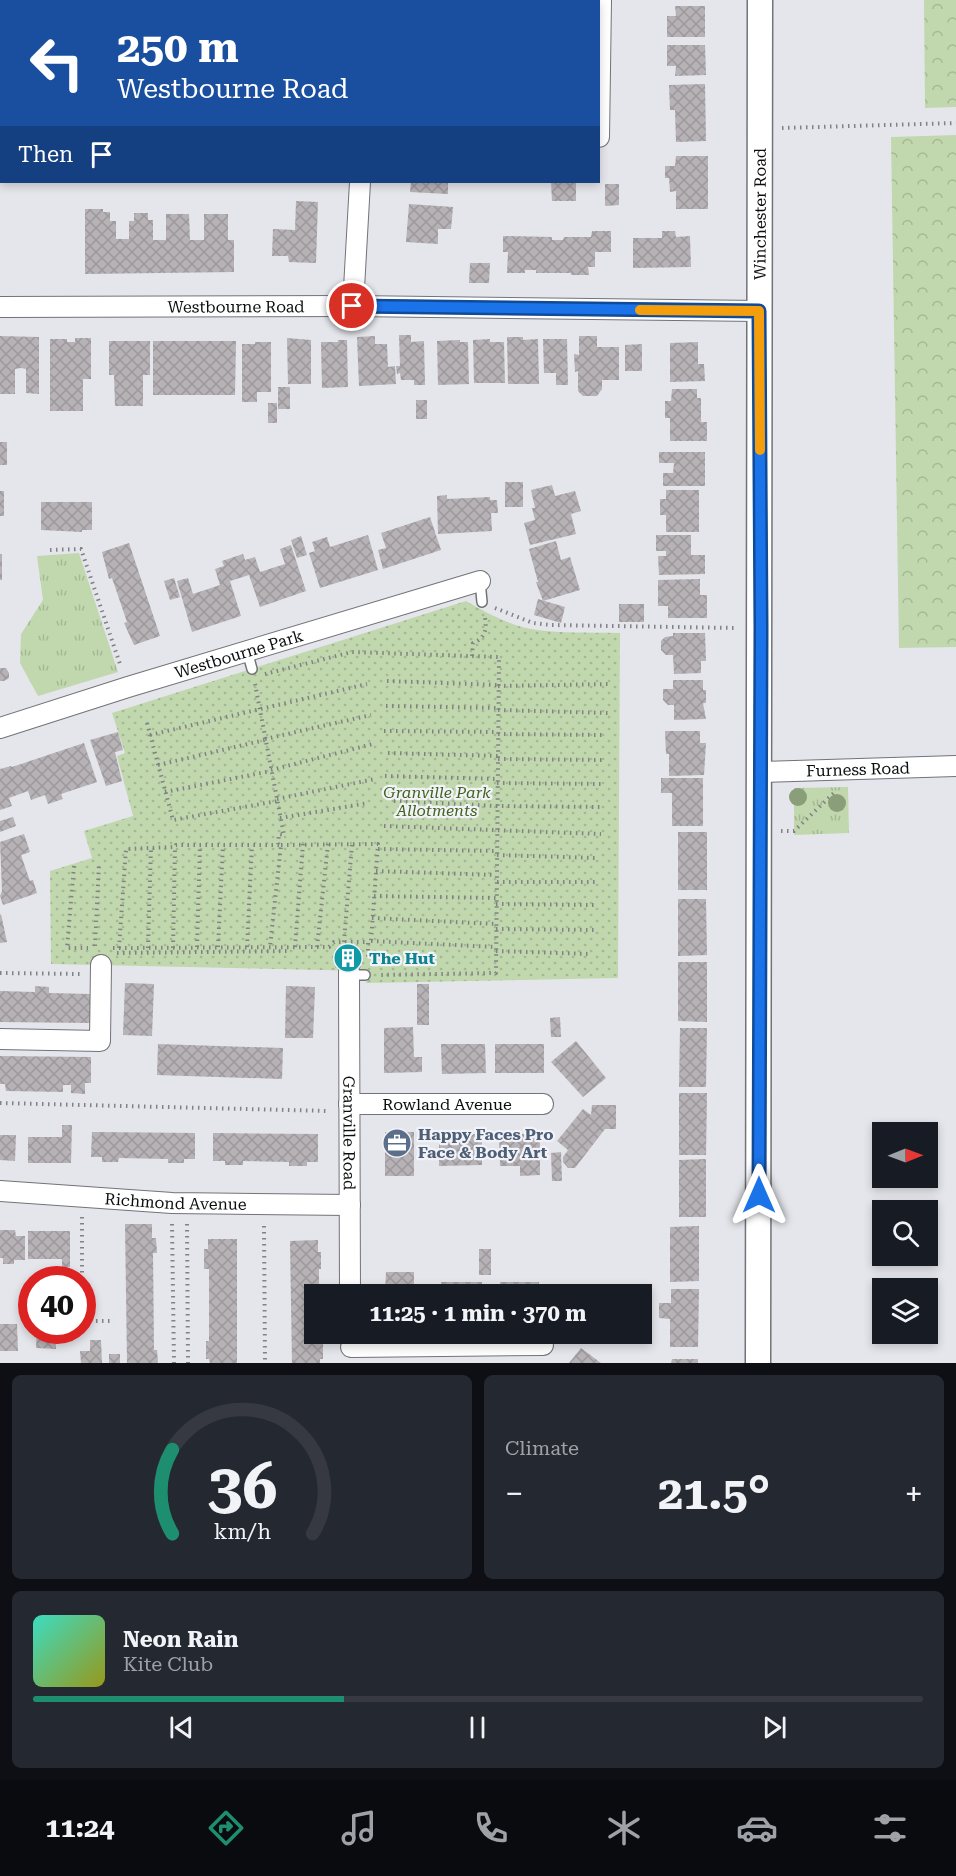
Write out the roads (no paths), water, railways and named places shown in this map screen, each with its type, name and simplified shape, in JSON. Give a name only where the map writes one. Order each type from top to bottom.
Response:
[{"type":"street","points":[[600,68],[601,0]]},
{"type":"street","name":"Winchester Road","points":[[758,1363],[761,628],[760,0]]},
{"type":"street","points":[[352,306],[360,183]]},
{"type":"street","name":"Westbourne Road","points":[[0,307],[352,306],[759,311]]},
{"type":"street","name":"Westbourne Park","points":[[0,728],[128,687],[251,665],[480,581]]},
{"type":"street","name":"Furness Road","points":[[760,772],[956,766]]},
{"type":"street","points":[[0,1039],[100,1041],[103,962]]},
{"type":"street","name":"Granville Road","points":[[350,1284],[349,1108],[358,974]]},
{"type":"street","name":"Rowland Avenue","points":[[349,1108],[543,1104]]},
{"type":"street","name":"Richmond Avenue","points":[[0,1191],[179,1203],[350,1205]]},
{"type":"street","points":[[351,1348],[543,1346]]},
{"type":"lane","points":[[480,581],[482,602]]},
{"type":"place","name":"The Hut","points":[[348,958]]},
{"type":"place","name":"Happy Faces Pro Face & Body Art","points":[[397,1143]]},
{"type":"park label","name":"Granville Park Allotments","points":[[437,801]]}]
